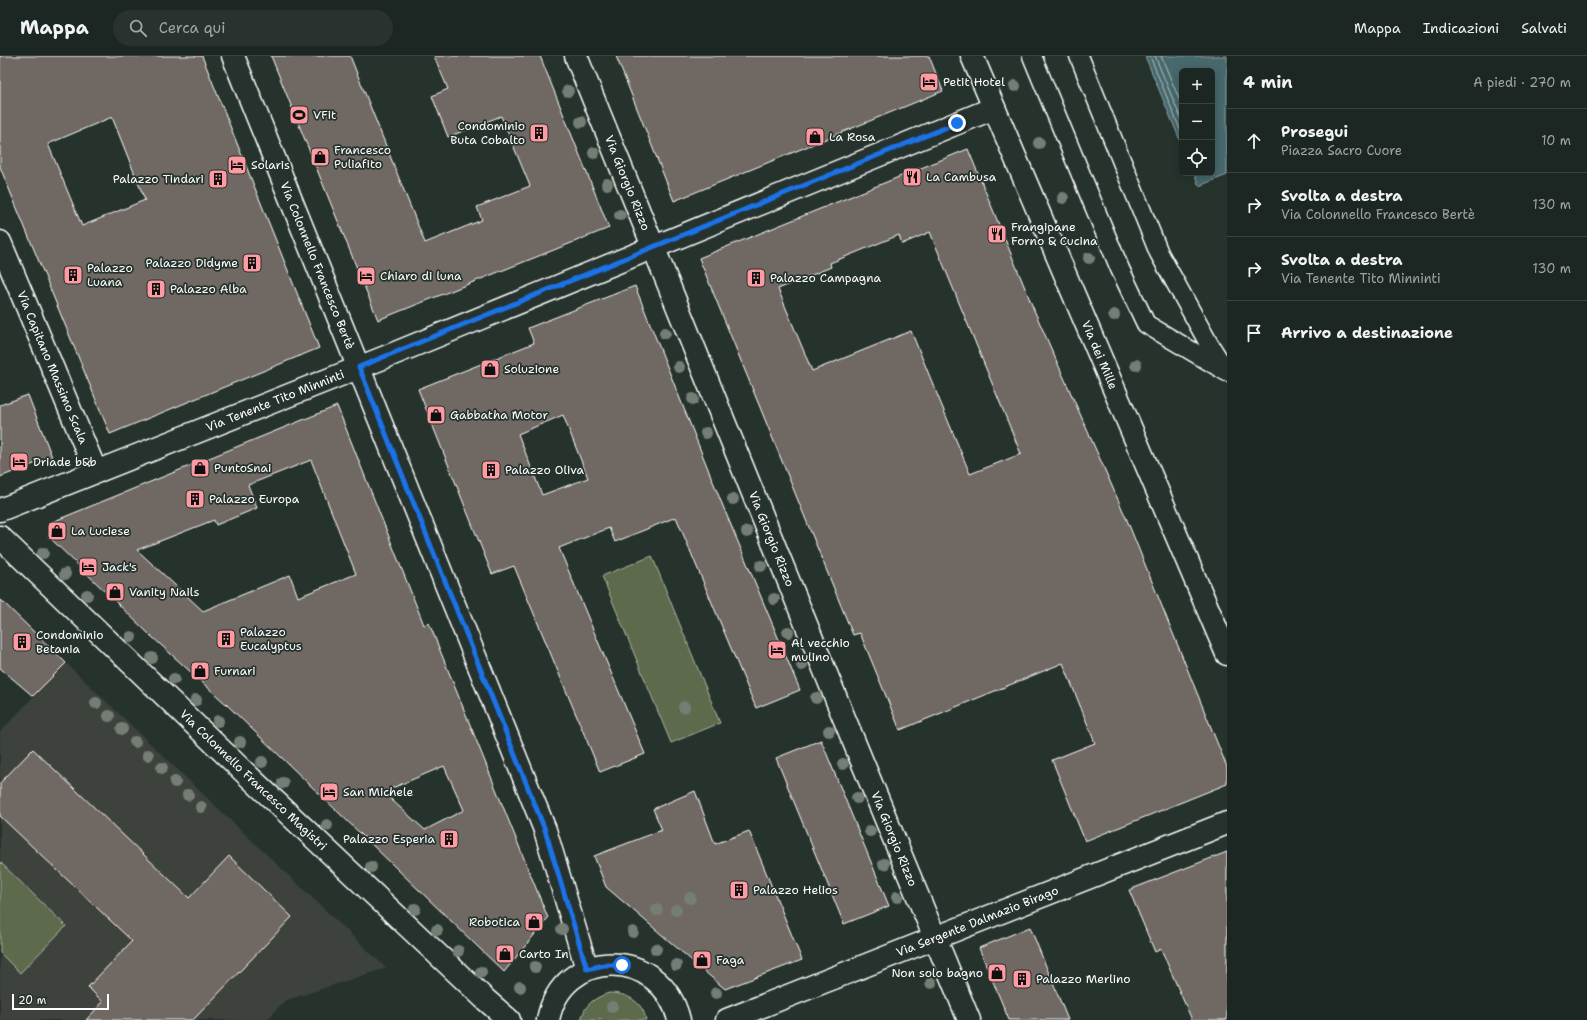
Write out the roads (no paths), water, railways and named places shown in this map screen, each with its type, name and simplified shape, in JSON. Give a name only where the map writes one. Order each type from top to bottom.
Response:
[{"type":"street","name":"Via Colonnello Francesco Bertè","points":[[233,56],[545,830],[587,969]]},
{"type":"street","name":"Via Giorgio Rizzo","points":[[576,56],[934,938],[969,1020]]},
{"type":"street","name":"Via dei Mille","points":[[972,56],[1227,654]]},
{"type":"street","name":"Via Tenente Tito Minninti","points":[[0,510],[359,367],[994,108]]},
{"type":"street","name":"Via Capitano Massimo Scala","points":[[0,242],[96,472]]},
{"type":"street","name":"Via Colonnello Francesco Magistri","points":[[0,538],[247,775],[509,1020]]},
{"type":"street","name":"Via Sergente Dalmazio Birago","points":[[727,1020],[1227,823]]},
{"type":"street","points":[[548,1020],[553,1003],[565,985],[587,969],[604,965],[622,965],[638,969],[655,979],[667,990],[676,1008],[679,1020]]},
{"type":"lane","points":[[1032,56],[1120,269],[1146,324],[1227,372]]},
{"type":"lane","points":[[1079,56],[1159,253],[1209,344],[1227,372]]},
{"type":"water","points":[[1145,56],[1227,56],[1227,175],[1199,186],[1195,176],[1215,176],[1215,68],[1179,68],[1179,138]]},
{"type":"place","name":"Petit Hotel","points":[[929,82]]},
{"type":"place","name":"VFit","points":[[299,115]]},
{"type":"place","name":"Condominio Buta Cobalto","points":[[539,133]]},
{"type":"place","name":"La Rosa","points":[[815,137]]},
{"type":"place","name":"Francesco Puliafito","points":[[320,157]]},
{"type":"place","name":"Solaris","points":[[237,165]]},
{"type":"place","name":"La Cambusa","points":[[912,177]]},
{"type":"place","name":"Palazzo Tindari","points":[[218,179]]},
{"type":"place","name":"Frangipane Forno & Cucina","points":[[997,234]]},
{"type":"place","name":"Palazzo Didyme","points":[[252,263]]},
{"type":"place","name":"Palazzo Luana","points":[[73,275]]},
{"type":"place","name":"Chiaro di luna","points":[[366,276]]},
{"type":"place","name":"Palazzo Campagna","points":[[756,278]]},
{"type":"place","name":"Palazzo Alba","points":[[156,289]]},
{"type":"place","name":"Soluzione","points":[[490,369]]},
{"type":"place","name":"Gabbatha Motor","points":[[436,415]]},
{"type":"place","name":"Driade b&b","points":[[19,462]]},
{"type":"place","name":"PuntoSnai","points":[[200,468]]},
{"type":"place","name":"Palazzo Oliva","points":[[491,470]]},
{"type":"place","name":"Palazzo Europa","points":[[195,499]]},
{"type":"place","name":"La Luciese","points":[[57,531]]},
{"type":"place","name":"Jack's","points":[[88,567]]},
{"type":"place","name":"Vanity Nails","points":[[115,592]]},
{"type":"place","name":"Palazzo Eucalyptus","points":[[226,639]]},
{"type":"place","name":"Condominio Betania","points":[[22,642]]},
{"type":"place","name":"Al vecchio mulino","points":[[777,650]]},
{"type":"place","name":"Furnari","points":[[200,671]]},
{"type":"place","name":"San Michele","points":[[329,792]]},
{"type":"place","name":"Palazzo Esperia","points":[[449,839]]},
{"type":"place","name":"Palazzo Helios","points":[[739,890]]},
{"type":"place","name":"Robotica","points":[[534,922]]},
{"type":"place","name":"Carto In","points":[[505,954]]},
{"type":"place","name":"Faga","points":[[702,960]]},
{"type":"place","name":"Non solo bagno","points":[[997,973]]},
{"type":"place","name":"Palazzo Merlino","points":[[1022,979]]}]
